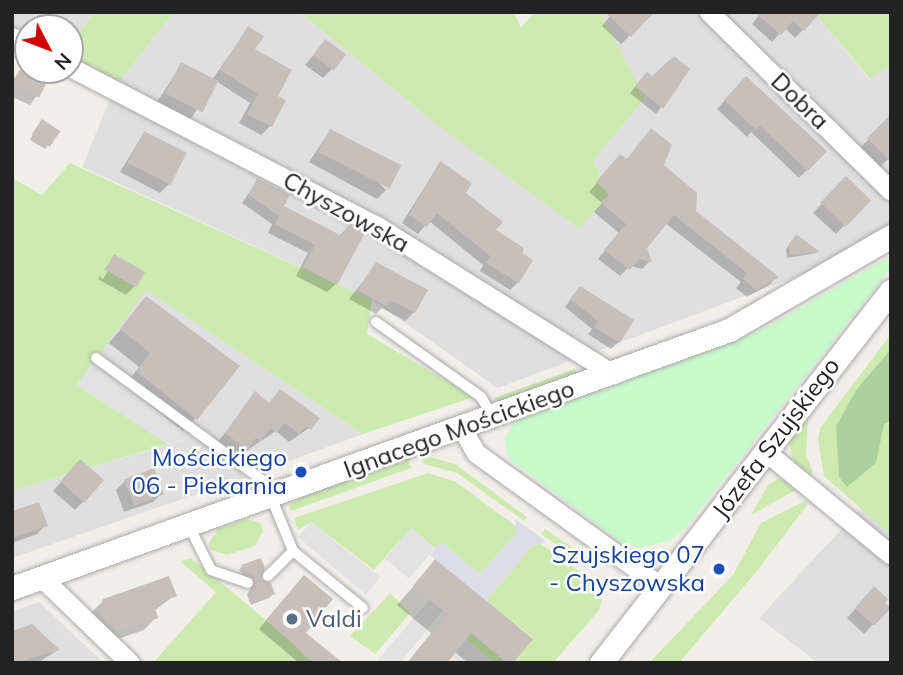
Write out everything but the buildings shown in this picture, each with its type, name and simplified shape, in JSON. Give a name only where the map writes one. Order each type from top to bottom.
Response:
[{"type":"street","name":"Dobra","points":[[709,12],[891,191]]},
{"type":"street","name":"Chyszowska","points":[[84,74],[377,226],[613,374]]},
{"type":"street","name":"Ignacego Mościckiego","points":[[12,588],[493,418],[729,330],[891,236]]},
{"type":"street","name":"Józefa Szujskiego","points":[[601,663],[891,290]]},
{"type":"street","points":[[462,428],[476,453],[662,587]]},
{"type":"street","points":[[765,452],[891,555]]},
{"type":"street","points":[[42,578],[130,663]]},
{"type":"lane","points":[[376,322],[481,397],[493,418]]},
{"type":"lane","points":[[96,358],[265,482],[293,551],[363,608]]},
{"type":"lane","points":[[189,525],[211,570],[248,583]]},
{"type":"lane","points":[[268,576],[293,551]]},
{"type":"shaded area","points":[[12,12],[95,12],[84,27],[84,14],[14,14],[12,62]]},
{"type":"shaded area","points":[[174,12],[300,12],[437,125],[593,161],[645,98],[600,12],[814,12],[869,79],[891,65],[891,223],[825,266],[498,388],[372,300],[82,167],[115,87]]},
{"type":"shaded area","points":[[146,290],[363,434],[254,474],[207,441],[246,477],[12,558],[12,491],[200,435],[96,358]]},
{"type":"shaded area","points":[[96,358],[200,435],[168,444],[77,385]]},
{"type":"shaded area","points":[[891,476],[891,663],[818,663],[759,618]]},
{"type":"shaded area","points":[[515,519],[546,541],[532,546],[486,601],[430,555],[440,541],[480,574],[517,533]]},
{"type":"shaded area","points":[[311,522],[380,577],[366,595],[298,537]]},
{"type":"shaded area","points":[[411,528],[435,548],[409,579],[385,559]]},
{"type":"shaded area","points":[[429,600],[443,610],[400,663],[377,661]]},
{"type":"shaded area","points":[[39,602],[104,663],[12,663],[12,612]]},
{"type":"shaded area","points":[[465,638],[494,663],[447,663]]},
{"type":"green space","points":[[95,12],[174,12],[115,87],[84,73],[84,27]]},
{"type":"green space","points":[[300,12],[514,12],[521,28],[534,12],[600,12],[645,98],[593,161],[611,195],[579,228],[437,125]]},
{"type":"green space","points":[[814,12],[891,12],[891,65],[870,79]]},
{"type":"green space","points":[[70,163],[372,300],[367,334],[474,397],[363,434],[146,290],[77,385],[168,444],[12,491],[12,178],[42,195]]},
{"type":"green space","points":[[887,258],[891,267],[886,274],[686,527],[670,541],[639,548],[621,542],[508,458],[505,438],[515,421],[765,328]]},
{"type":"green space","points":[[891,334],[891,535],[824,476],[818,439],[820,428]]},
{"type":"green space","points":[[891,349],[891,421],[884,424],[876,463],[847,487],[839,477],[836,426],[857,389]]},
{"type":"green space","points":[[575,369],[578,374],[500,404],[494,398]]},
{"type":"green space","points":[[808,418],[806,455],[813,472],[810,476],[793,461],[789,442]]},
{"type":"green space","points":[[430,457],[455,464],[527,517],[524,521],[457,473],[423,464],[422,459]]},
{"type":"green space","points":[[408,459],[411,468],[291,511],[289,505],[301,497]]},
{"type":"green space","points":[[428,473],[456,482],[517,527],[517,533],[480,574],[441,542],[435,548],[411,528],[374,570],[311,522],[298,530],[294,518]]},
{"type":"green space","points":[[779,478],[797,489],[751,515],[768,485]]},
{"type":"green space","points":[[805,501],[808,504],[756,572],[679,663],[649,663],[733,575],[761,523]]},
{"type":"green space","points":[[247,519],[261,523],[263,531],[255,546],[227,555],[211,550],[209,543],[218,529]]},
{"type":"green space","points":[[545,529],[597,565],[593,569],[541,534]]},
{"type":"green space","points":[[540,543],[587,577],[602,599],[599,610],[553,663],[513,663],[533,638],[486,601],[532,546]]},
{"type":"green space","points":[[191,558],[296,645],[306,633],[313,639],[302,653],[314,663],[153,663],[216,592],[180,561]]},
{"type":"green space","points":[[390,593],[410,613],[375,654],[350,636]]},
{"type":"green space","points":[[470,632],[507,663],[494,663],[465,638]]},
{"type":"place","name":"Mościckiego 06 - Piekarnia","points":[[301,472]]},
{"type":"place","name":"Szujskiego 07 - Chyszowska","points":[[719,569]]},
{"type":"place","name":"Valdi","points":[[292,619]]}]
